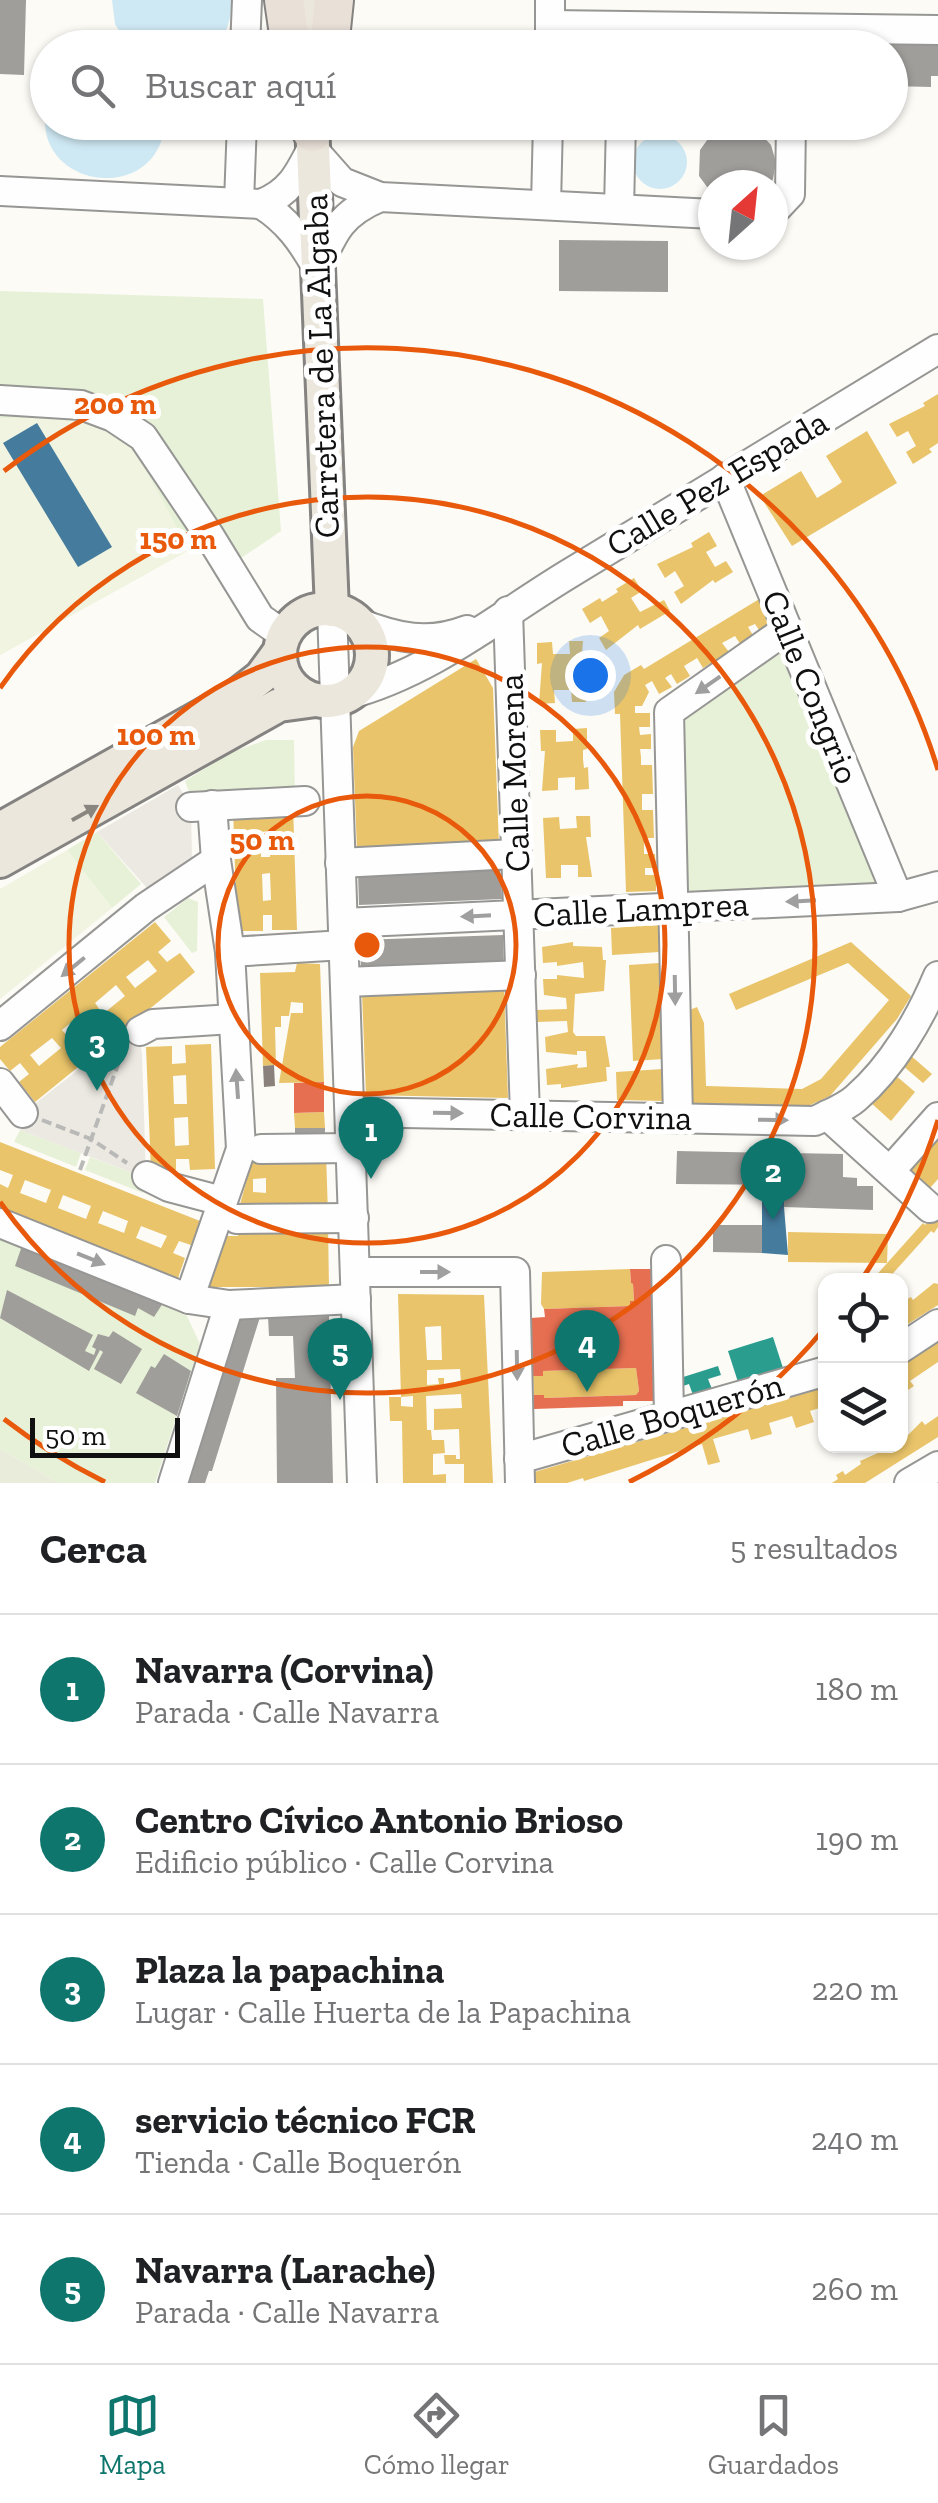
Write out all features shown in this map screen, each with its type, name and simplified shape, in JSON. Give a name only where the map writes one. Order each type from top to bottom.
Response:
[{"type":"highway","points":[[284,0],[288,30]]},
{"type":"highway","points":[[331,30],[334,0]]},
{"type":"main road","points":[[307,0],[308,30]]},
{"type":"main road","name":"Carretera de La Algaba","points":[[312,140],[329,546],[345,616]]},
{"type":"main road","points":[[0,829],[234,698],[261,676],[317,590],[329,546]]},
{"type":"main road","points":[[0,860],[280,705],[332,698],[365,679],[370,668],[370,644],[345,616],[318,610],[287,635],[282,670],[292,686],[332,698]]},
{"type":"street","points":[[246,30],[247,0]]},
{"type":"street","points":[[550,24],[584,30]]},
{"type":"street","points":[[908,32],[938,30]]},
{"type":"street","points":[[244,140],[250,203]]},
{"type":"street","points":[[250,203],[286,191],[298,177],[309,140]]},
{"type":"street","points":[[318,140],[342,182],[380,197],[698,213]]},
{"type":"street","points":[[546,205],[548,140]]},
{"type":"street","points":[[619,209],[621,140]]},
{"type":"street","points":[[788,196],[791,140]]},
{"type":"street","points":[[0,191],[250,203],[279,215],[317,268]]},
{"type":"street","points":[[317,268],[338,224],[356,207],[380,197]]},
{"type":"street","name":"Calle Pez Espada","points":[[332,698],[386,685],[422,668],[502,615],[938,349]]},
{"type":"street","points":[[0,400],[81,405],[114,417],[143,437],[210,535],[260,618],[287,635]]},
{"type":"street","name":"Calle Congrio","points":[[724,478],[898,896]]},
{"type":"street","name":"Calle Pez Espada","points":[[345,616],[390,635],[415,640],[440,639],[502,615]]},
{"type":"street","name":"Calle Morena","points":[[502,615],[517,854],[525,1115]]},
{"type":"street","points":[[678,1118],[669,712],[787,629]]},
{"type":"street","points":[[332,698],[351,1112],[362,1483]]},
{"type":"street","points":[[188,1299],[253,1149],[233,1019],[230,952],[216,860],[202,806],[305,801]]},
{"type":"street","points":[[340,864],[517,854]]},
{"type":"street","points":[[0,1026],[146,907],[216,860]]},
{"type":"street","name":"Calle Lamprea","points":[[230,952],[343,934],[518,914],[898,896],[938,886]]},
{"type":"street","points":[[345,982],[520,975]]},
{"type":"street","points":[[930,1208],[827,1115],[855,1099],[896,1053],[938,976]]},
{"type":"street","points":[[147,1028],[233,1019]]},
{"type":"street","points":[[0,1083],[24,1113]]},
{"type":"street","name":"Calle Corvina","points":[[351,1112],[815,1121],[827,1115]]},
{"type":"street","points":[[890,1172],[938,1118]]},
{"type":"street","points":[[253,1149],[352,1148]]},
{"type":"street","points":[[158,1182],[227,1214],[354,1218]]},
{"type":"street","points":[[0,1223],[188,1299],[229,1305],[356,1285],[515,1272],[519,1471]]},
{"type":"street","points":[[666,1260],[669,1416]]},
{"type":"street","points":[[173,1483],[229,1305]]},
{"type":"street","points":[[908,1344],[938,1324]]},
{"type":"street","name":"Calle Boquerón","points":[[519,1471],[818,1365]]},
{"type":"street","points":[[910,1483],[938,1466]]},
{"type":"path","points":[[80,1170],[127,1040],[147,1028]]},
{"type":"path","points":[[24,1113],[91,1139],[158,1182]]},
{"type":"green space","points":[[0,291],[263,299],[281,531],[237,561],[209,535],[189,550],[0,655]]},
{"type":"green space","points":[[0,418],[71,418],[109,427],[142,464],[189,550],[0,655]]},
{"type":"green space","points":[[783,642],[881,886],[686,892],[680,717]]},
{"type":"green space","points":[[266,740],[294,740],[295,797],[193,802],[185,781],[232,752]]},
{"type":"green space","points":[[97,832],[141,884],[112,908],[67,850]]},
{"type":"green space","points":[[67,850],[112,908],[0,999],[0,889]]},
{"type":"green space","points":[[188,898],[198,902],[197,951],[192,953],[164,917]]},
{"type":"green space","points":[[20,1130],[81,1153],[76,1167],[14,1142]]},
{"type":"green space","points":[[90,1157],[146,1178],[143,1193],[85,1170]]},
{"type":"green space","points":[[0,1235],[145,1293],[187,1316],[200,1344],[155,1483],[59,1483],[0,1449]]},
{"type":"green space","points":[[0,1449],[59,1483],[0,1483]]},
{"type":"shaded area","points":[[178,785],[191,807],[192,858],[147,888],[97,832]]},
{"type":"shaded area","points":[[137,1024],[142,1054],[146,1178],[20,1130],[23,1113]]},
{"type":"water","points":[[112,0],[231,0],[226,30],[119,30]]},
{"type":"water","points":[[50,140],[160,140],[157,150],[141,168],[119,177],[96,177],[74,170],[56,154]]},
{"type":"water","points":[[646,140],[674,140],[685,152],[685,172],[670,187],[650,187],[635,172],[635,152]]},
{"type":"building: Viviendas","points":[[938,394],[938,443],[929,449],[932,452],[913,464],[906,452],[916,446],[908,431],[897,437],[889,424],[925,406],[923,403]]},
{"type":"building: Viviendas","points":[[867,431],[897,483],[792,546],[760,496],[801,471],[817,498],[842,482],[826,456]]},
{"type":"building: Viviendas","points":[[709,532],[717,546],[706,552],[715,567],[726,561],[733,572],[715,583],[713,580],[681,604],[674,592],[684,586],[675,571],[665,578],[657,564],[693,547],[691,543]]},
{"type":"building: Viviendas","points":[[634,578],[642,591],[631,598],[640,612],[664,600],[670,611],[640,629],[638,625],[606,650],[599,638],[609,631],[601,616],[590,623],[582,609],[600,598],[602,602]]},
{"type":"building: Viviendas","points":[[761,598],[773,626],[761,633],[755,624],[748,627],[754,637],[741,645],[735,636],[722,643],[729,652],[703,668],[697,658],[684,666],[690,676],[677,684],[671,674],[665,678],[672,687],[659,694],[652,681],[645,685],[649,692],[642,706],[635,706],[635,713],[650,713],[650,727],[639,727],[640,735],[651,734],[651,749],[640,749],[641,765],[652,765],[653,794],[642,794],[642,810],[653,810],[654,838],[644,838],[644,854],[655,854],[656,868],[645,868],[645,875],[656,875],[656,891],[626,892],[620,714],[615,714],[614,692],[624,675],[641,665],[644,669]]},
{"type":"building: Viviendas","points":[[569,641],[583,641],[580,680],[585,680],[586,702],[572,702],[571,690],[554,690],[555,703],[539,704],[542,663],[537,664],[537,643],[552,642],[553,654],[570,654]]},
{"type":"building: Viviendas","points":[[476,659],[493,688],[499,845],[357,851],[353,747],[359,731]]},
{"type":"building: Viviendas","points":[[587,728],[583,759],[584,768],[588,767],[589,789],[575,790],[575,777],[558,778],[558,790],[542,791],[545,751],[541,751],[540,730],[556,730],[556,742],[573,741],[573,729]]},
{"type":"building: Viviendas","points":[[293,805],[297,930],[272,930],[272,915],[263,915],[263,931],[237,931],[233,807]],"holes":[[[269,831],[270,857],[261,857],[261,832]],[[270,873],[271,900],[263,901],[262,874]]]},
{"type":"building: Viviendas","points":[[576,816],[590,816],[591,837],[586,837],[592,877],[578,877],[578,865],[561,865],[561,878],[546,878],[543,818],[559,817],[560,829],[577,828]]},
{"type":"building: Viviendas","points":[[155,922],[171,941],[158,952],[167,962],[180,953],[195,972],[35,1102],[19,1082],[29,1074],[20,1063],[10,1071],[0,1059],[0,1047]],"holes":[[[148,960],[157,971],[135,988],[126,977]],[[116,985],[125,996],[103,1014],[95,1003]],[[85,1011],[93,1022],[71,1040],[62,1030]],[[52,1038],[61,1048],[39,1066],[30,1055]]]},
{"type":"building: Viviendas","points":[[658,925],[659,952],[612,955],[611,928]]},
{"type":"building: Viviendas","points":[[573,942],[573,946],[602,947],[606,960],[604,991],[575,994],[573,1032],[576,1036],[605,1036],[610,1067],[606,1067],[607,1081],[561,1088],[561,1084],[547,1085],[546,1069],[578,1064],[577,1068],[587,1067],[586,1051],[577,1051],[577,1055],[546,1052],[545,1037],[568,1032],[567,1021],[536,1022],[536,1010],[567,1009],[566,998],[544,995],[543,979],[557,979],[557,975],[584,978],[583,962],[557,966],[557,962],[543,963],[542,947]]},
{"type":"building: Viviendas","points":[[851,942],[911,996],[897,1019],[830,1096],[806,1107],[688,1105],[685,1012],[697,1007],[704,1023],[706,1086],[802,1089],[821,1079],[889,1000],[848,963],[736,1010],[729,994]]},
{"type":"building: Viviendas","points":[[297,963],[320,964],[324,1082],[279,1083],[291,1013],[303,1013],[303,1003],[291,1002],[289,1016],[281,1016],[281,1027],[275,1027],[276,1065],[263,1066],[260,973],[295,972]]},
{"type":"building: Viviendas","points":[[659,963],[663,1059],[633,1061],[629,965]]},
{"type":"building: Viviendas","points":[[504,988],[508,1098],[366,1095],[362,993]]},
{"type":"building: Viviendas","points":[[211,1044],[215,1169],[190,1170],[189,1159],[176,1159],[176,1170],[151,1171],[146,1047],[172,1046],[172,1064],[186,1063],[185,1045]],"holes":[[[186,1075],[187,1104],[174,1104],[173,1076]],[[188,1117],[189,1145],[175,1146],[174,1118]]]},
{"type":"building: Viviendas","points":[[910,1055],[932,1074],[923,1083],[902,1065]]},
{"type":"building: Viviendas","points":[[663,1069],[664,1101],[617,1100],[616,1072]]},
{"type":"building: Viviendas","points":[[894,1074],[915,1092],[891,1121],[870,1102]]},
{"type":"building: Viviendas","points":[[324,1112],[325,1128],[295,1128],[294,1113]]},
{"type":"building: Viviendas","points":[[938,1136],[938,1179],[930,1188],[909,1169]]},
{"type":"building: Viviendas","points":[[0,1142],[200,1221],[191,1245],[179,1241],[173,1253],[185,1258],[177,1281],[0,1211],[0,1184],[8,1188],[13,1175],[0,1170]],"holes":[[[25,1180],[51,1190],[46,1203],[20,1193]],[[63,1195],[91,1206],[86,1219],[58,1208]],[[103,1211],[128,1221],[124,1233],[98,1223]],[[141,1226],[167,1236],[161,1248],[136,1238]]]},
{"type":"building: Viviendas","points":[[326,1153],[328,1214],[237,1215],[254,1154]],"holes":[[[266,1178],[266,1193],[253,1192],[253,1179]]]},
{"type":"building: Viviendas","points":[[938,1211],[934,1233],[931,1231],[893,1273],[878,1273],[923,1223]]},
{"type":"building: Viviendas","points":[[328,1225],[329,1287],[205,1287],[224,1236],[238,1236],[238,1227]]},
{"type":"building: Viviendas","points":[[788,1232],[888,1234],[887,1263],[788,1262]]},
{"type":"building: Viviendas","points":[[630,1269],[634,1301],[630,1301],[630,1306],[544,1309],[541,1304],[542,1272]]},
{"type":"building: Viviendas","points":[[938,1284],[938,1305],[908,1324],[908,1299],[913,1300]]},
{"type":"building: Viviendas","points":[[398,1294],[484,1295],[493,1483],[464,1483],[464,1464],[445,1464],[444,1455],[460,1459],[459,1429],[434,1430],[434,1409],[462,1408],[461,1394],[426,1396],[427,1430],[431,1430],[432,1440],[444,1440],[445,1453],[433,1454],[433,1475],[446,1474],[446,1483],[403,1483],[402,1421],[390,1421],[389,1397],[401,1397]],"holes":[[[441,1326],[442,1360],[427,1360],[425,1327]],[[460,1369],[461,1383],[444,1384],[444,1378],[438,1378],[439,1384],[427,1385],[427,1370]],[[413,1396],[413,1407],[401,1406],[401,1397]]]},
{"type":"building: Viviendas","points":[[938,1341],[938,1362],[910,1381],[914,1386],[908,1390],[908,1360]]},
{"type":"building: Viviendas","points":[[636,1368],[636,1395],[534,1395],[533,1376],[543,1376],[543,1371]]},
{"type":"building: Viviendas","points":[[818,1389],[818,1408],[810,1411],[814,1422],[796,1428],[792,1416],[769,1423],[772,1434],[751,1440],[748,1429],[713,1439],[720,1462],[708,1465],[702,1444],[584,1481],[583,1478],[567,1483],[532,1483],[531,1473]]},
{"type":"building: Viviendas","points":[[938,1416],[938,1437],[865,1483],[832,1483],[838,1479],[836,1475],[843,1471],[845,1475],[860,1461],[878,1453],[908,1453],[908,1435],[922,1421],[925,1425]]},
{"type":"building: Comercios","points":[[324,1082],[324,1112],[294,1113],[294,1083]]},
{"type":"building: Comercios","points":[[630,1269],[656,1269],[660,1401],[534,1409],[534,1395],[636,1395],[639,1391],[636,1368],[543,1371],[543,1376],[533,1376],[531,1318],[545,1317],[544,1309],[630,1306],[630,1301],[634,1301]]},
{"type":"building: Escuelas","points":[[773,1337],[783,1368],[738,1382],[728,1351]]},
{"type":"building: Escuelas","points":[[718,1366],[721,1375],[708,1379],[712,1389],[693,1395],[689,1384],[680,1387],[677,1379]]},
{"type":"building: Público","points":[[37,423],[112,547],[78,567],[3,443]]},
{"type":"building: Público","points":[[777,1153],[790,1153],[790,1185],[785,1185],[784,1207],[788,1255],[762,1253],[762,1185],[777,1185]]},
{"type":"building: Industria","points":[[274,1065],[275,1086],[264,1087],[263,1066]]},
{"type":"building: Otros","points":[[0,0],[26,0],[24,75],[0,74]]},
{"type":"building: Otros","points":[[908,42],[938,42],[938,76],[931,76],[931,87],[908,86]]},
{"type":"building: Otros","points":[[707,140],[766,140],[776,162],[775,170],[699,170],[700,150]]},
{"type":"building: Otros","points":[[559,240],[668,241],[668,292],[559,291]]},
{"type":"building: Otros","points":[[500,867],[502,899],[359,905],[358,873]]},
{"type":"building: Otros","points":[[503,935],[504,966],[361,971],[360,940]]},
{"type":"building: Otros","points":[[295,1128],[325,1128],[325,1142],[295,1143]]},
{"type":"building: Otros","points":[[677,1151],[777,1153],[777,1185],[676,1184]]},
{"type":"building: Otros","points":[[790,1153],[843,1154],[843,1177],[857,1178],[857,1186],[873,1186],[873,1210],[784,1207],[785,1185],[790,1185]]},
{"type":"building: Otros","points":[[713,1225],[762,1225],[762,1253],[713,1252]]},
{"type":"building: Otros","points":[[23,1243],[163,1303],[154,1317],[138,1308],[135,1316],[15,1266]]},
{"type":"building: Otros","points":[[7,1290],[93,1335],[85,1351],[94,1355],[96,1349],[92,1347],[98,1334],[109,1337],[113,1331],[142,1349],[121,1384],[94,1369],[103,1352],[100,1350],[89,1371],[0,1318]]},
{"type":"building: Otros","points":[[329,1316],[333,1483],[277,1483],[276,1378],[295,1378],[293,1336],[269,1336],[268,1317]]},
{"type":"building: Otros","points":[[240,1317],[260,1317],[212,1471],[205,1483],[187,1483]]},
{"type":"building: Otros","points":[[164,1354],[191,1371],[177,1416],[136,1393],[151,1366],[155,1368]]},
{"type":"place","name":"Plaza la papachina","points":[[97,1091]]},
{"type":"place","name":"Navarra (Corvina)","points":[[371,1179]]},
{"type":"place","name":"Centro Cívico Antonio Brioso","points":[[773,1220]]},
{"type":"place","name":"servicio técnico FCR","points":[[587,1392]]},
{"type":"place","name":"Navarra (Larache)","points":[[340,1400]]}]
